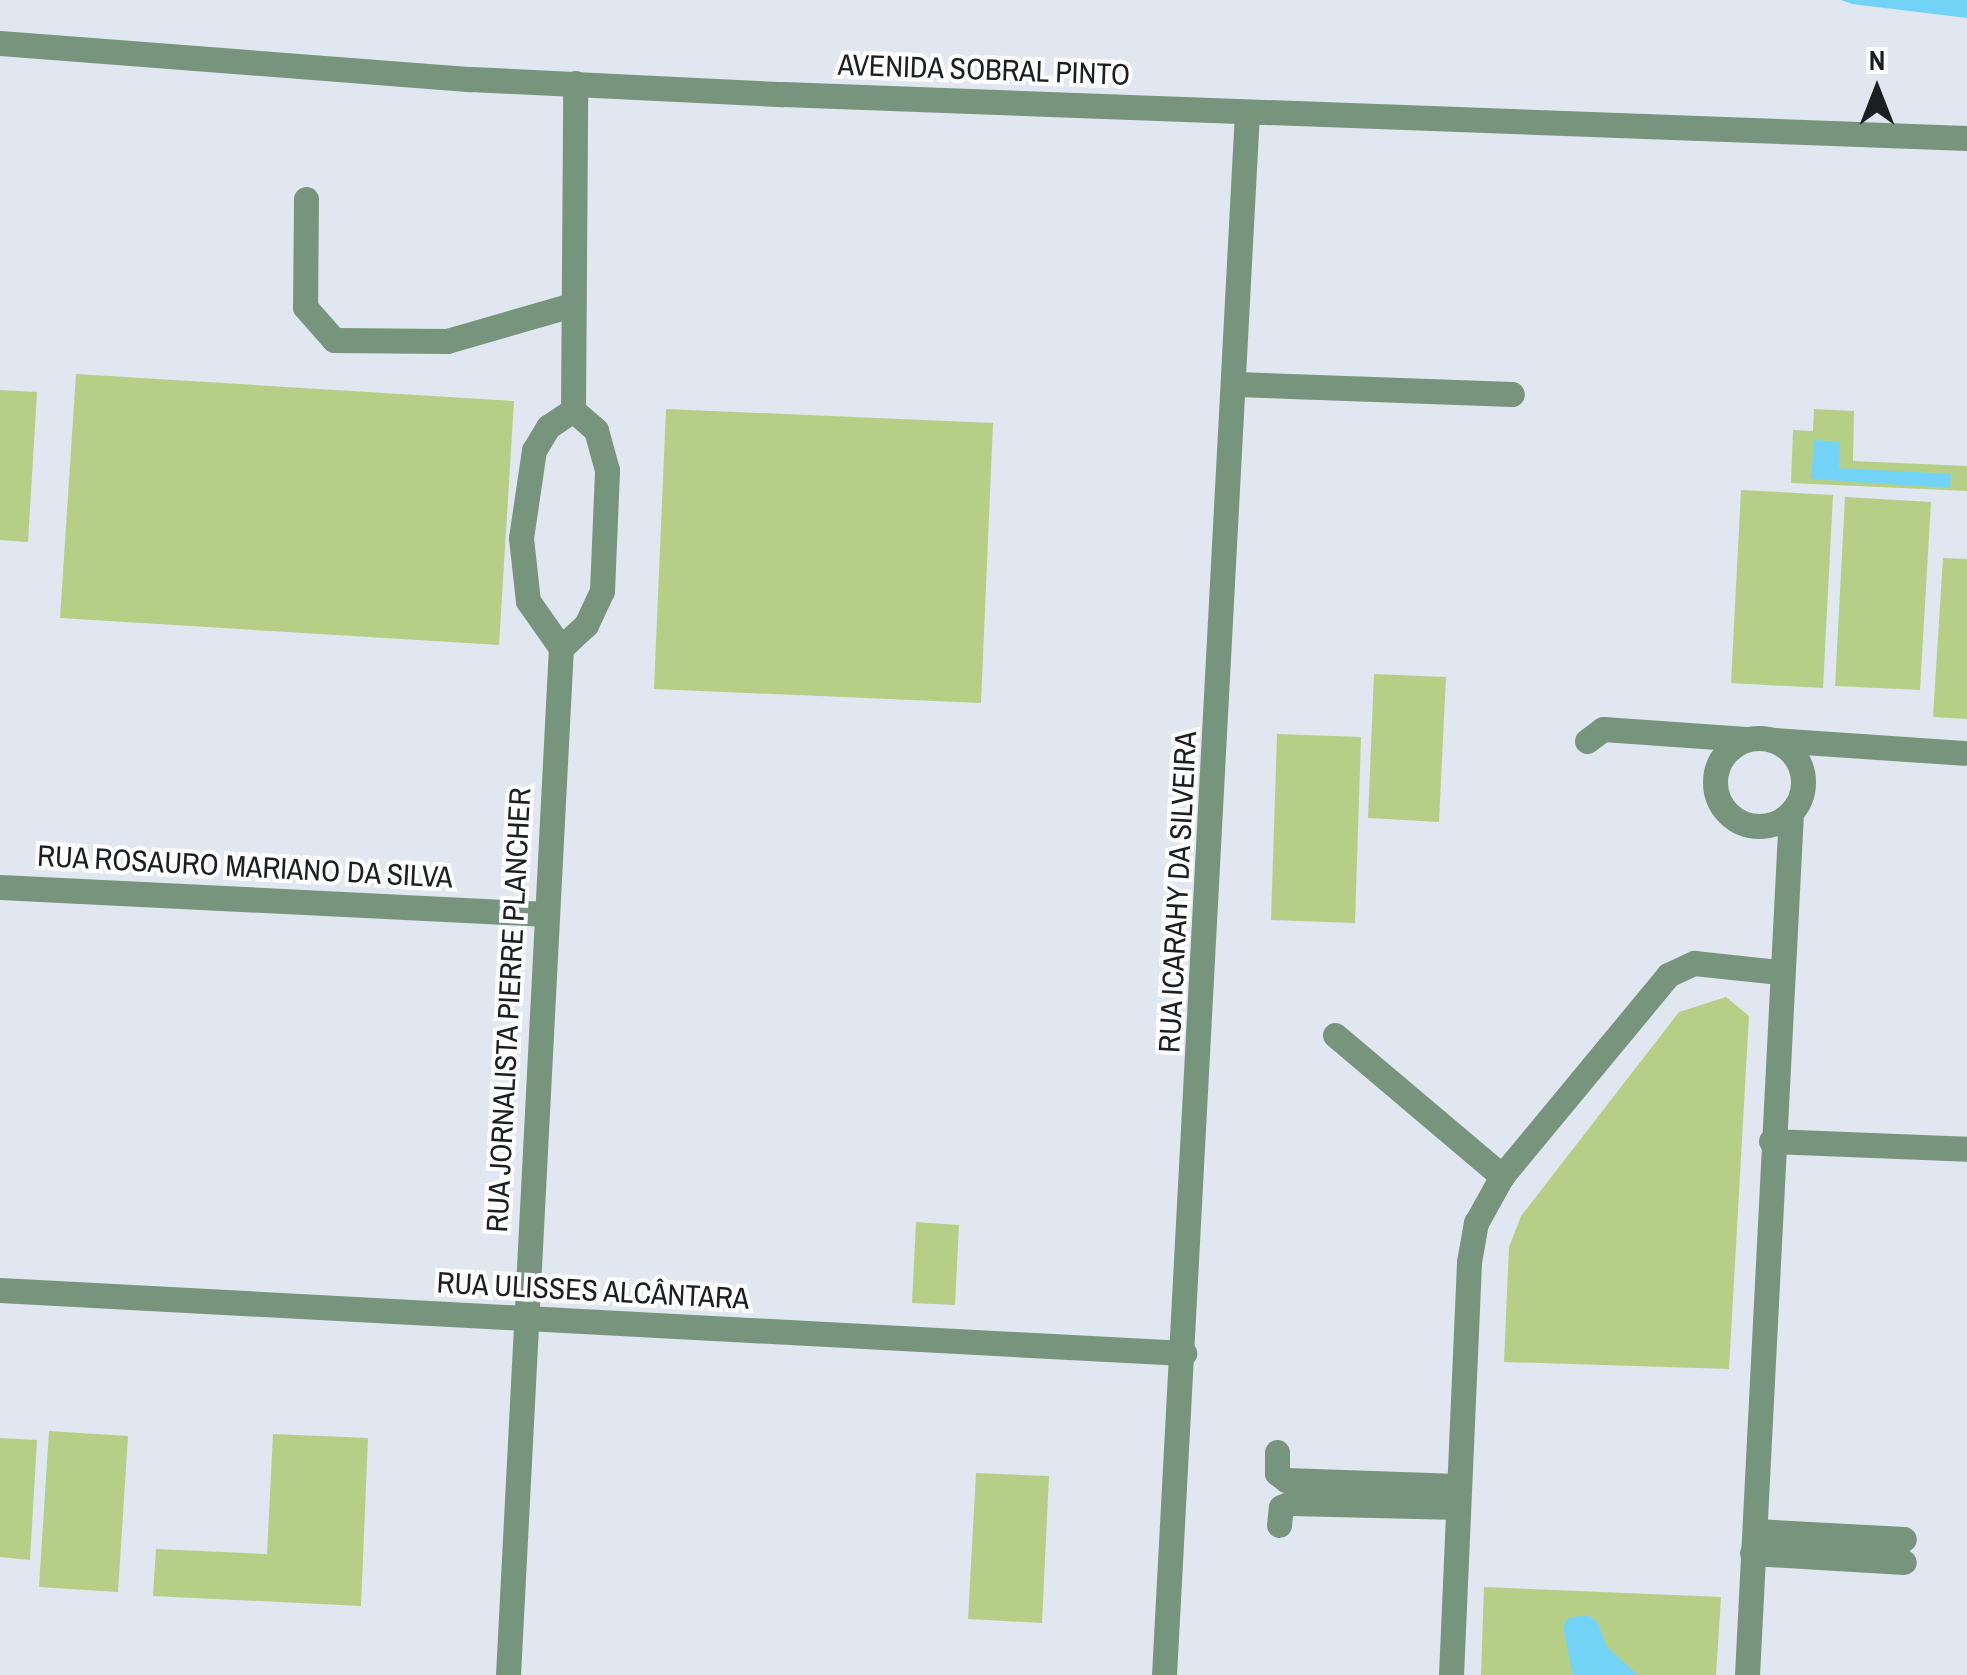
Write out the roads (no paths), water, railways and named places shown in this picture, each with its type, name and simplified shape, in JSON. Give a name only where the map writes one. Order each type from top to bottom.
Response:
[{"type":"street","name":"AVENIDA SOBRAL PINTO","points":[[0,43],[575,83],[1967,138]]},
{"type":"street","points":[[573,410],[548,427],[534,450],[521,538],[528,601],[561,648],[586,625],[602,591],[605,450],[596,430],[573,410],[575,83]]},
{"type":"street","name":"RUA ICARAHY DA SILVEIRA","points":[[1164,1675],[1237,384],[1247,112]]},
{"type":"street","points":[[306,199],[305,307],[334,340],[447,341],[572,305]]},
{"type":"street","points":[[1237,384],[1512,394]]},
{"type":"street","name":"RUA JORNALISTA PIERRE PLANCHER","points":[[508,1675],[561,648]]},
{"type":"street","points":[[1586,741],[1604,729],[1964,753]]},
{"type":"street","points":[[1746,740],[1732,746],[1716,770],[1726,811],[1765,826],[1791,813]]},
{"type":"street","points":[[1747,1675],[1778,972],[1791,813],[1803,772],[1774,740]]},
{"type":"street","name":"RUA ROSAURO MARIANO DA SILVA","points":[[0,887],[546,914]]},
{"type":"street","points":[[1451,1675],[1468,1262],[1476,1223],[1502,1176],[1677,968],[1778,972]]},
{"type":"street","points":[[1336,1035],[1502,1176]]},
{"type":"street","points":[[1771,1141],[1967,1149]]},
{"type":"street","name":"RUA ULISSES ALCÂNTARA","points":[[0,1290],[1184,1353]]},
{"type":"street","points":[[1277,1452],[1277,1473],[1286,1480],[1458,1497]]},
{"type":"street","points":[[1279,1525],[1281,1507],[1291,1503],[1458,1497]]},
{"type":"street","points":[[1754,1542],[1904,1550]]},
{"type":"water","points":[[1841,0],[1967,0],[1967,18],[1852,4]]},
{"type":"water","points":[[1814,440],[1840,442],[1839,468],[1951,474],[1950,488],[1811,479]]},
{"type":"water","points":[[1587,1615],[1597,1621],[1607,1647],[1638,1675],[1573,1675],[1563,1627],[1568,1618]]}]
